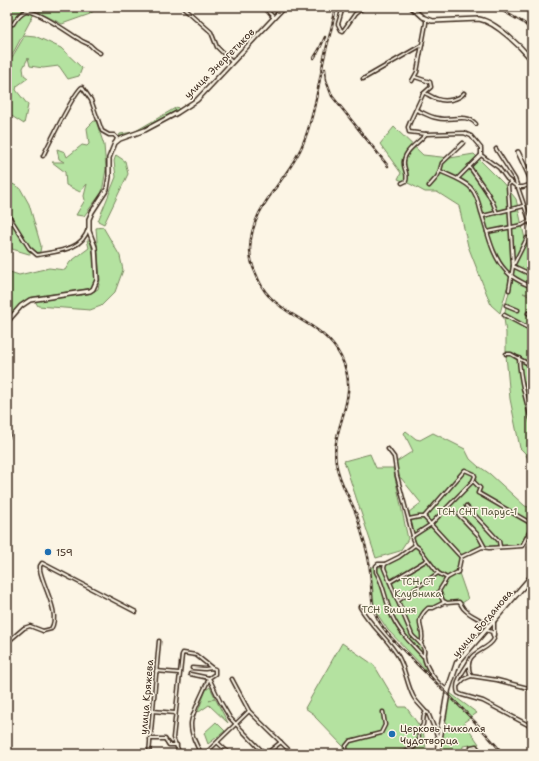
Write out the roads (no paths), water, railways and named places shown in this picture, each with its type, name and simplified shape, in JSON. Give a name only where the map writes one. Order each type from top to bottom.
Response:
[{"type":"main road","name":"улица Энергетиков","points":[[116,139],[145,130],[177,113],[197,100],[284,7]]},
{"type":"main road","points":[[411,7],[426,19],[432,21],[487,20],[520,47],[532,60]]},
{"type":"main road","points":[[7,322],[21,306],[30,300],[90,291],[93,289],[97,280],[95,247],[88,226],[89,219],[107,189],[109,177],[109,158],[116,139]]},
{"type":"main road","points":[[518,152],[532,183]]},
{"type":"main road","points":[[7,433],[7,437]]},
{"type":"main road","name":"улица Богданова","points":[[437,754],[448,690],[457,663],[532,576]]},
{"type":"street","points":[[27,7],[29,11],[69,32],[100,53]]},
{"type":"street","points":[[183,7],[211,32],[217,47],[232,62]]},
{"type":"street","points":[[264,7],[274,18]]},
{"type":"street","points":[[343,7],[338,24],[343,31],[355,14],[364,7]]},
{"type":"street","points":[[7,24],[13,24],[22,13],[29,11]]},
{"type":"street","points":[[412,81],[417,72],[426,19]]},
{"type":"street","points":[[363,79],[416,50],[422,45]]},
{"type":"street","points":[[415,77],[430,82],[431,87],[425,93],[408,126],[409,132],[426,134],[464,133],[471,136],[481,148],[481,154],[457,178]]},
{"type":"street","points":[[43,156],[73,98],[82,87],[91,100],[102,131],[104,134],[114,136],[116,139]]},
{"type":"street","points":[[425,93],[437,99],[449,100],[457,99],[464,93]]},
{"type":"street","points":[[416,110],[435,118],[465,118],[473,120],[476,124]]},
{"type":"street","points":[[402,182],[406,181],[407,177],[404,165],[406,156],[419,139],[426,134]]},
{"type":"street","points":[[429,186],[437,177],[442,163],[463,143]]},
{"type":"street","points":[[496,149],[514,179],[532,228]]},
{"type":"street","points":[[481,154],[499,168],[507,179],[517,186],[523,187],[532,183]]},
{"type":"street","points":[[469,166],[489,195],[496,213]]},
{"type":"street","points":[[440,171],[457,178],[471,188],[477,198],[497,259],[505,271],[512,277],[532,288]]},
{"type":"street","points":[[510,290],[513,266],[508,185],[511,182]]},
{"type":"street","points":[[483,216],[524,206]]},
{"type":"street","points":[[7,213],[29,248],[38,254],[73,247],[88,237],[92,240]]},
{"type":"street","points":[[487,232],[522,225],[530,221]]},
{"type":"street","points":[[84,240],[88,226]]},
{"type":"street","points":[[513,266],[527,238]]},
{"type":"street","points":[[513,266],[531,274],[532,270]]},
{"type":"street","points":[[506,305],[518,310]]},
{"type":"street","points":[[528,313],[532,315]]},
{"type":"street","points":[[504,315],[532,330]]},
{"type":"street","points":[[506,354],[511,354],[532,366]]},
{"type":"street","points":[[519,358],[521,377],[532,422]]},
{"type":"street","points":[[388,449],[394,457],[396,472],[415,545],[438,573],[447,578]]},
{"type":"street","points":[[413,536],[430,525],[473,481],[475,476],[474,474],[465,470],[425,514],[424,517]]},
{"type":"street","points":[[445,602],[443,601],[439,591],[447,578],[458,572],[461,557],[472,550],[484,546],[489,548],[522,546],[532,526],[478,493],[480,488],[473,481]]},
{"type":"street","points":[[466,506],[499,541],[500,547]]},
{"type":"street","points":[[458,514],[478,535],[484,546]]},
{"type":"street","points":[[409,519],[419,516],[424,517],[461,557]]},
{"type":"street","points":[[415,545],[399,557],[385,564],[378,564],[376,566],[376,572],[395,624],[405,638],[424,656]]},
{"type":"street","points":[[390,582],[428,560]]},
{"type":"street","points":[[7,641],[24,628],[30,626],[43,631],[51,629],[55,621],[50,599],[40,570],[40,566],[42,564],[47,565],[136,612]]},
{"type":"street","points":[[385,564],[384,568],[412,635],[421,643],[424,650],[427,667],[435,679],[448,690]]},
{"type":"street","points":[[398,600],[438,573]]},
{"type":"street","points":[[421,643],[423,639],[419,623],[421,616],[428,608],[433,608],[445,602],[459,602],[462,604],[464,610],[483,620],[494,636]]},
{"type":"street","points":[[360,607],[369,621],[388,641],[397,654],[401,661],[414,698],[428,713],[436,737],[439,741]]},
{"type":"street","points":[[494,621],[494,636],[492,642],[490,645],[476,651],[459,679],[457,686],[458,693],[483,701],[532,727]]},
{"type":"street","name":"улица Кряжева","points":[[149,754],[159,641]]},
{"type":"street","points":[[180,754],[173,738],[183,653],[196,655],[215,669],[215,672],[210,678],[193,716],[191,724],[195,742],[202,754]]},
{"type":"street","points":[[470,661],[471,676]]},
{"type":"street","points":[[192,668],[212,668]]},
{"type":"street","points":[[156,671],[180,673]]},
{"type":"street","points":[[190,674],[210,678]]},
{"type":"street","points":[[457,686],[464,679],[471,676],[532,689]]},
{"type":"street","points":[[210,678],[224,710],[236,725],[266,754],[281,742]]},
{"type":"street","points":[[232,679],[249,711],[293,754]]},
{"type":"street","points":[[152,711],[175,713]]},
{"type":"street","points":[[205,754],[249,711]]},
{"type":"street","points":[[350,754],[346,750],[346,746],[350,741],[381,733],[385,725],[383,712]]},
{"type":"street","points":[[394,754],[403,753],[416,744],[419,739],[419,731],[426,712]]},
{"type":"street","points":[[150,739],[166,739],[169,745],[177,745]]},
{"type":"street","points":[[217,742],[230,754]]},
{"type":"street","points":[[471,754],[471,747],[476,746],[480,754]]},
{"type":"railway","points":[[336,7],[310,125],[295,159],[270,195],[256,220],[252,233],[250,255],[258,280],[267,294],[278,304],[326,337],[341,357],[347,372],[347,399],[337,436],[335,449],[336,463],[340,478],[358,519],[365,544],[371,575],[372,602],[378,620],[393,640],[472,718],[503,754]]},
{"type":"railway","points":[[496,7],[524,23],[532,31]]},
{"type":"railway","points":[[314,58],[325,37]]},
{"type":"railway","points":[[325,69],[326,80],[332,96],[388,166]]},
{"type":"place","name":"159","points":[[48,552]]},
{"type":"place","name":"Церковь Николая Чудотворца","points":[[392,734]]},
{"type":"park label","name":"ТСН СНТ Парус-1","points":[[477,511]]},
{"type":"park label","name":"ТСН СТ Клубника","points":[[418,586]]},
{"type":"park label","name":"ТСН Вишня","points":[[389,609]]}]
